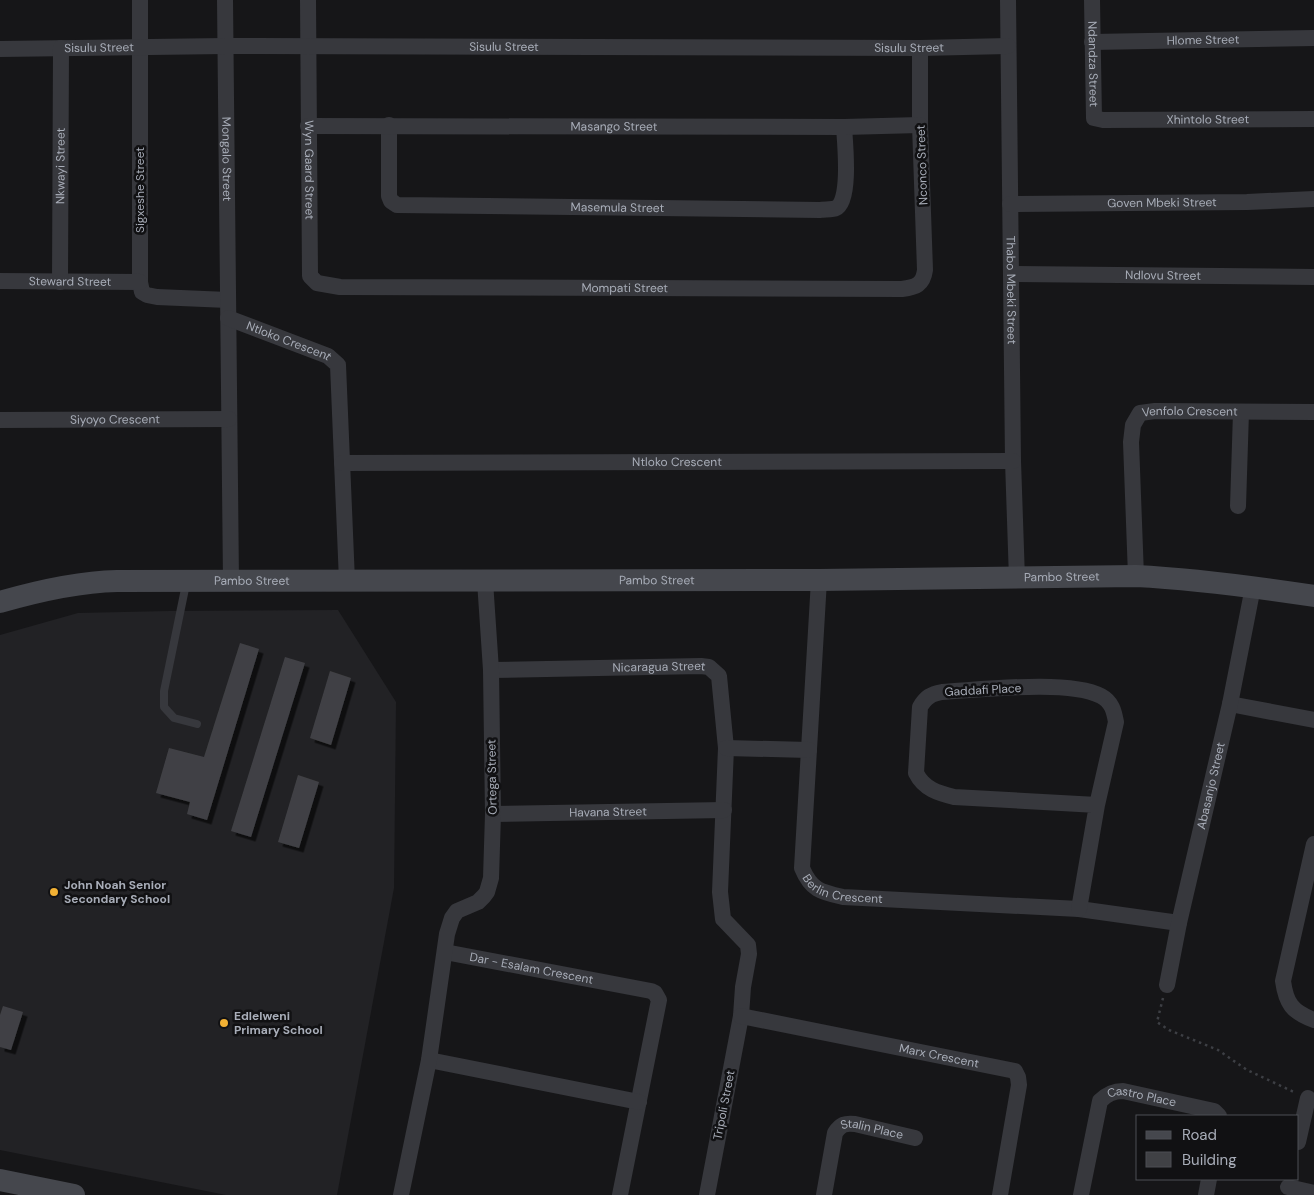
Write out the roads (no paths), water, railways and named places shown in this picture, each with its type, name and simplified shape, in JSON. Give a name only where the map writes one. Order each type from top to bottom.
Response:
[{"type":"street","name":"Sigxeshe Street","points":[[140,0],[140,282]]},
{"type":"street","name":"Mongalo Street","points":[[225,0],[228,318]]},
{"type":"street","name":"Wyn Gaard Street","points":[[308,0],[310,276],[317,282],[325,285]]},
{"type":"street","name":"Thabo Mbeki Street","points":[[1008,0],[1013,461],[1017,579]]},
{"type":"street","name":"Ndandza Street","points":[[1092,0],[1093,113],[1094,118],[1102,120]]},
{"type":"street","name":"Hlome Street","points":[[1092,42],[1314,38]]},
{"type":"street","name":"Sisulu Street","points":[[0,49],[225,46],[920,48],[1008,46]]},
{"type":"street","name":"Nkwayi Street","points":[[60,282],[61,48]]},
{"type":"street","name":"Nconco Street","points":[[920,48],[920,125],[925,270],[922,281]]},
{"type":"street","name":"Xhintolo Street","points":[[1102,120],[1314,119]]},
{"type":"street","name":"Masemula Street","points":[[390,125],[389,196],[391,201],[397,205],[820,210],[836,208],[842,203],[846,180],[844,127]]},
{"type":"street","name":"Masango Street","points":[[308,126],[844,127],[920,125]]},
{"type":"street","name":"Goven Mbeki Street","points":[[1010,204],[1246,202],[1314,199]]},
{"type":"street","name":"Ndlovu Street","points":[[1012,274],[1314,277]]},
{"type":"street","name":"Steward Street","points":[[0,281],[140,282]]},
{"type":"street","name":"Mompati Street","points":[[325,285],[340,287],[902,289],[917,287],[922,281]]},
{"type":"street","points":[[140,282],[142,292],[147,296],[228,300]]},
{"type":"street","points":[[228,318],[231,582]]},
{"type":"street","name":"Ntloko Crescent","points":[[228,318],[328,356],[335,361],[339,369],[347,581]]},
{"type":"street","name":"Venfolo Crescent","points":[[1136,576],[1130,442],[1133,424],[1140,413],[1155,411],[1314,412]]},
{"type":"street","points":[[1238,506],[1241,412]]},
{"type":"street","name":"Siyoyo Crescent","points":[[0,420],[229,419]]},
{"type":"street","name":"Ntloko Crescent","points":[[342,463],[1013,461]]},
{"type":"street","name":"Pambo Street","points":[[0,602],[88,582],[1017,579],[1136,576],[1253,587],[1314,596]]},
{"type":"street","name":"Berlin Crescent","points":[[819,580],[802,868],[809,883],[815,888],[843,897],[1079,910],[1179,923]]},
{"type":"street","name":"Ortega Street","points":[[445,952],[447,934],[452,918],[457,911],[478,902],[487,892],[491,878],[491,670],[486,581]]},
{"type":"street","name":"Abasanjo Street","points":[[1167,985],[1179,923],[1230,704],[1253,587]]},
{"type":"street","name":"Nicaragua Street","points":[[491,670],[710,667],[719,676],[721,684],[726,748],[724,810]]},
{"type":"street","name":"Gaddafi Place","points":[[1079,910],[1097,805],[1116,722],[1113,708],[1102,696],[1072,688],[1017,687],[932,694],[925,699],[920,707],[916,773],[920,781],[937,793],[954,797],[1097,805]]},
{"type":"street","points":[[1230,704],[1314,720]]},
{"type":"street","points":[[726,748],[809,750]]},
{"type":"street","name":"Havana Street","points":[[492,814],[724,810]]},
{"type":"street","name":"Tripoli Street","points":[[707,1195],[741,1016],[742,987],[749,949],[744,939],[726,924],[722,914],[720,892],[724,810]]},
{"type":"street","points":[[1314,844],[1283,980],[1285,993],[1290,1005],[1296,1011],[1314,1020]]},
{"type":"street","points":[[401,1195],[429,1060],[445,952]]},
{"type":"street","name":"Dar - Esalam Crescent","points":[[445,952],[655,993],[659,1000],[620,1195]]},
{"type":"street","name":"Marx Crescent","points":[[741,1016],[1014,1071],[1018,1077],[1018,1085],[1000,1195]]},
{"type":"street","points":[[429,1060],[639,1102]]},
{"type":"street","name":"Castro Place","points":[[1081,1195],[1100,1101],[1106,1095],[1114,1091],[1123,1091],[1214,1111],[1218,1115]]},
{"type":"street","points":[[1299,1138],[1308,1098]]},
{"type":"street","name":"Stalin Place","points":[[824,1195],[835,1133],[840,1126],[846,1123],[855,1124],[914,1138]]},
{"type":"street","points":[[0,1180],[36,1191],[74,1195]]},
{"type":"street","points":[[1206,1195],[1209,1180]]},
{"type":"street","points":[[1288,1187],[1314,1193]]},
{"type":"lane","points":[[186,582],[164,691],[164,707],[174,718],[197,724]]},
{"type":"place","name":"John Noah Senior Secondary School","points":[[54,892]]},
{"type":"place","name":"Edlelweni Primary School","points":[[224,1023]]}]
